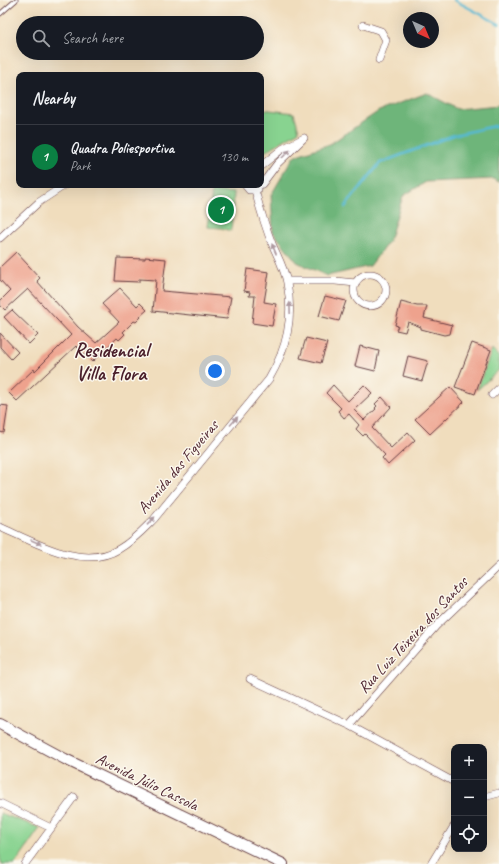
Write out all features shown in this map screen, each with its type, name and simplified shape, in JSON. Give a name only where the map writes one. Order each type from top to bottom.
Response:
[{"type":"main road","name":"Avenida Júlio Cassola","points":[[0,724],[65,759],[283,864]]},
{"type":"street","points":[[363,25],[381,31],[386,40],[379,60]]},
{"type":"street","points":[[264,164],[282,149],[304,138],[264,178]]},
{"type":"street","points":[[0,238],[39,202],[60,188]]},
{"type":"street","points":[[246,188],[249,190],[255,190],[258,188]]},
{"type":"street","name":"Avenida das Figueiras","points":[[0,527],[61,553],[88,558],[102,556],[118,550],[134,539],[154,519],[269,379],[283,353],[290,311],[287,281],[260,211],[255,190]]},
{"type":"street","points":[[363,276],[376,276],[385,285],[384,296],[378,304],[373,306],[363,305],[356,298],[354,293],[356,283],[363,276]]},
{"type":"street","points":[[287,281],[335,281],[356,283]]},
{"type":"street","points":[[492,394],[499,388]]},
{"type":"street","name":"Rua Luiz Teixeira dos Santos","points":[[348,725],[436,626],[499,566]]},
{"type":"street","points":[[250,679],[348,725],[451,780]]},
{"type":"street","points":[[487,796],[499,793]]},
{"type":"street","points":[[25,864],[74,797]]},
{"type":"street","points":[[0,803],[51,828]]},
{"type":"street","points":[[431,864],[451,831]]},
{"type":"lane","points":[[0,14],[16,0]]},
{"type":"green space","points":[[427,93],[457,109],[499,105],[499,182],[493,179],[426,182],[403,196],[389,241],[370,266],[327,276],[297,262],[273,232],[271,195],[294,156],[330,144],[379,111]]},
{"type":"green space","points":[[264,109],[294,113],[299,131],[264,152]]},
{"type":"green space","points":[[212,191],[234,193],[231,231],[221,228],[208,227]]},
{"type":"green space","points":[[492,349],[499,356],[499,370],[477,390]]},
{"type":"green space","points":[[0,813],[40,828],[15,864],[2,864],[0,859]]},
{"type":"building","points":[[16,252],[40,278],[37,281],[78,327],[96,343],[119,322],[102,304],[120,288],[137,306],[140,303],[147,310],[136,322],[134,321],[123,332],[125,334],[119,340],[117,338],[92,362],[76,346],[17,401],[9,393],[34,369],[35,371],[71,335],[28,289],[5,310],[0,305],[0,301],[10,291],[0,280],[0,267]]},
{"type":"building","points":[[145,257],[166,259],[162,291],[231,297],[227,319],[153,311],[156,280],[139,279],[139,282],[115,281],[117,258],[145,259]]},
{"type":"building","points":[[247,269],[269,272],[264,302],[276,304],[272,326],[252,323],[255,296],[249,296],[250,292],[244,291]]},
{"type":"building","points":[[325,296],[346,301],[339,321],[319,316]]},
{"type":"building","points":[[401,302],[417,306],[427,306],[424,318],[452,325],[450,334],[444,335],[421,329],[421,327],[408,322],[405,332],[396,330],[398,326],[395,325]]},
{"type":"building","points":[[12,310],[38,335],[29,344],[4,317]]},
{"type":"building","points":[[0,333],[18,352],[11,359],[0,347]]},
{"type":"building","points":[[306,338],[327,343],[321,363],[300,358]]},
{"type":"building","points":[[472,343],[491,350],[475,394],[455,387]]},
{"type":"building","points":[[360,346],[379,351],[375,371],[355,366]]},
{"type":"building","points":[[408,356],[428,361],[422,381],[403,376]]},
{"type":"building","points":[[333,385],[348,401],[364,385],[372,393],[354,410],[364,420],[376,409],[375,408],[377,406],[375,404],[382,397],[391,407],[372,428],[391,448],[408,432],[415,440],[388,465],[382,458],[385,455],[365,434],[363,436],[356,429],[359,425],[349,414],[344,418],[338,411],[341,408],[326,393]]},
{"type":"building","points":[[450,387],[464,402],[430,434],[415,419]]},
{"type":"building","points":[[0,405],[8,406],[4,433],[0,432]]},
{"type":"waterway","points":[[454,0],[499,24]]},
{"type":"waterway","points":[[345,207],[380,163],[454,135],[499,125]]},
{"type":"place","name":"Quadra Poliesportiva","points":[[221,210]]},
{"type":"district","name":"Residencial Villa Flora","points":[[111,362]]}]
